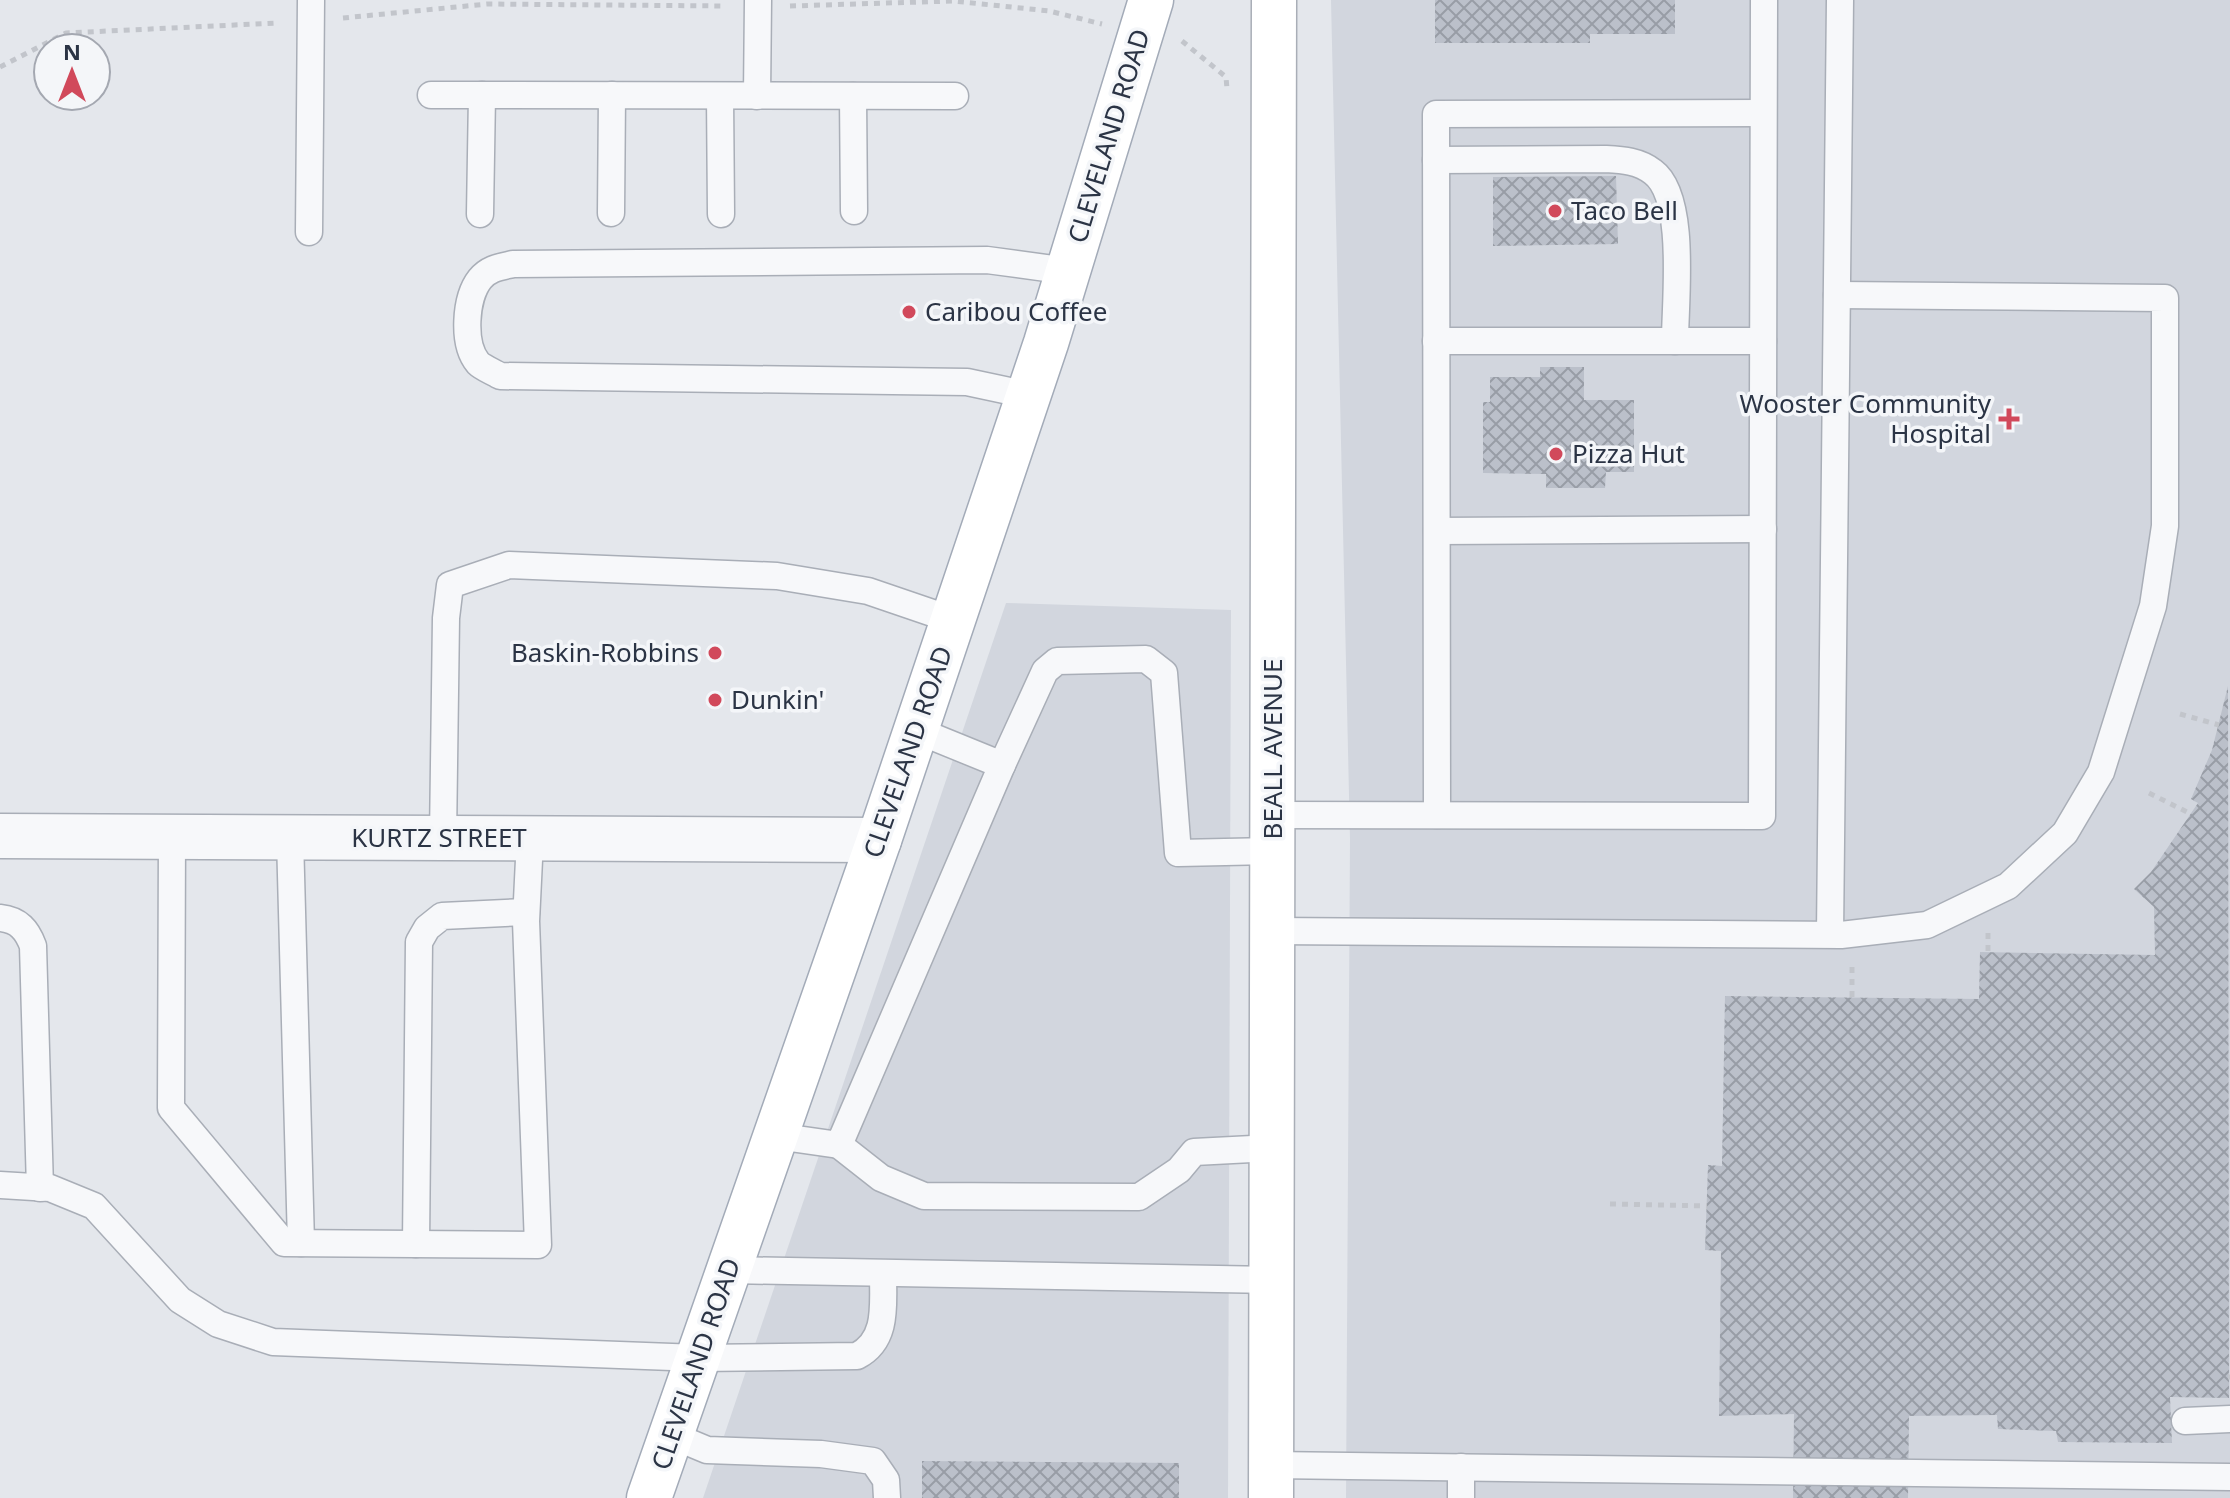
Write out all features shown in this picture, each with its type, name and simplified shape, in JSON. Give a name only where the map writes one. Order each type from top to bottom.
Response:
[{"type":"main road","name":"BEALL AVENUE","points":[[1271,1481],[1274,0]]},
{"type":"main road","name":"CLEVELAND ROAD","points":[[649,1498],[953,620],[1068,271],[1146,17]]},
{"type":"street","name":"KURTZ STREET","points":[[0,836],[879,840]]},
{"type":"lane","points":[[839,1145],[1002,765],[1045,671],[1057,661],[1146,659],[1164,673],[1178,853],[1273,833],[1437,815],[1762,816],[1764,0]]},
{"type":"lane","points":[[1830,934],[1840,0]]},
{"type":"lane","points":[[757,96],[758,3]]},
{"type":"lane","points":[[309,232],[311,11]]},
{"type":"lane","points":[[431,95],[955,96]]},
{"type":"lane","points":[[480,214],[482,95]]},
{"type":"lane","points":[[611,213],[612,95]]},
{"type":"lane","points":[[720,96],[721,214]]},
{"type":"lane","points":[[853,96],[854,211]]},
{"type":"lane","points":[[1437,815],[1436,114],[1763,113]]},
{"type":"lane","points":[[1436,160],[1630,160],[1654,172],[1669,191],[1674,214],[1675,341]]},
{"type":"lane","points":[[1028,395],[967,382],[500,376],[478,362],[468,334],[469,307],[478,281],[492,269],[513,264],[987,260],[1068,271]]},
{"type":"lane","points":[[1272,931],[1830,934],[1927,925],[2008,886],[2065,833],[2101,772],[2153,606],[2165,526],[2165,298],[1837,295]]},
{"type":"lane","points":[[1436,341],[1763,341]]},
{"type":"lane","points":[[1437,531],[1763,529]]},
{"type":"lane","points":[[443,838],[446,618],[450,585],[509,565],[777,576],[868,591],[953,620]]},
{"type":"lane","points":[[916,730],[1002,765]]},
{"type":"lane","points":[[172,837],[171,1108],[284,1243],[538,1245],[526,912],[530,839]]},
{"type":"lane","points":[[290,838],[301,1243]]},
{"type":"lane","points":[[416,1244],[419,942],[427,928],[442,916],[526,912]]},
{"type":"lane","points":[[0,918],[27,930],[33,946],[40,1188]]},
{"type":"lane","points":[[776,1136],[839,1145],[881,1178],[924,1196],[1139,1197],[1179,1170],[1194,1152],[1272,1148]]},
{"type":"lane","points":[[0,1185],[40,1188],[94,1206],[180,1300],[218,1324],[273,1342],[698,1358],[857,1356],[869,1350],[884,1318],[883,1275]]},
{"type":"lane","points":[[729,1270],[1272,1280]]},
{"type":"lane","points":[[2185,1421],[2230,1419]]},
{"type":"lane","points":[[671,1435],[707,1450],[821,1454],[873,1461],[886,1480],[887,1498]]},
{"type":"lane","points":[[1461,1467],[1461,1498]]},
{"type":"lane","points":[[1271,1481],[1461,1467],[2230,1477]]},
{"type":"path","points":[[0,67],[66,33],[140,32],[311,11],[487,4],[953,1],[1146,17],[1185,42],[1226,77],[1227,91]]},
{"type":"path","points":[[2180,714],[2219,725]]},
{"type":"path","points":[[2149,793],[2191,814]]},
{"type":"path","points":[[1988,929],[1988,952]]},
{"type":"path","points":[[1852,961],[1852,998]]},
{"type":"path","points":[[1610,1204],[1707,1206]]},
{"type":"shaded area","name":"Wooster Community Hospital","points":[[1331,0],[2230,0],[2230,1498],[1346,1498],[1350,839]]},
{"type":"shaded area","points":[[1006,603],[1231,610],[1228,1498],[703,1498]]},
{"type":"building","points":[[1435,0],[1675,0],[1675,34],[1590,34],[1590,43],[1435,43]]},
{"type":"building","name":"Taco Bell","points":[[1616,176],[1618,244],[1493,246],[1493,177]]},
{"type":"building","points":[[1540,367],[1584,367],[1584,400],[1634,400],[1634,472],[1606,472],[1605,488],[1546,488],[1546,474],[1483,473],[1483,402],[1490,402],[1490,377],[1540,377]]},
{"type":"building","points":[[2228,686],[2229,1398],[2170,1397],[2172,1443],[2058,1442],[2056,1431],[1998,1429],[1997,1415],[1909,1416],[1908,1498],[1793,1498],[1794,1414],[1719,1416],[1721,1251],[1705,1250],[1708,1165],[1722,1166],[1725,996],[1979,999],[1980,952],[2155,955],[2154,907],[2134,889],[2151,872],[2198,803],[2191,799],[2212,750]]},
{"type":"building","points":[[922,1461],[1179,1463],[1179,1498],[922,1498]]},
{"type":"place","name":"Taco Bell","points":[[1555,211]]},
{"type":"place","name":"Caribou Coffee","points":[[909,312]]},
{"type":"place","name":"Wooster Community Hospital","points":[[2009,419]]},
{"type":"place","name":"Pizza Hut","points":[[1556,454]]},
{"type":"place","name":"Baskin-Robbins","points":[[715,653]]},
{"type":"place","name":"Dunkin'","points":[[715,700]]}]
